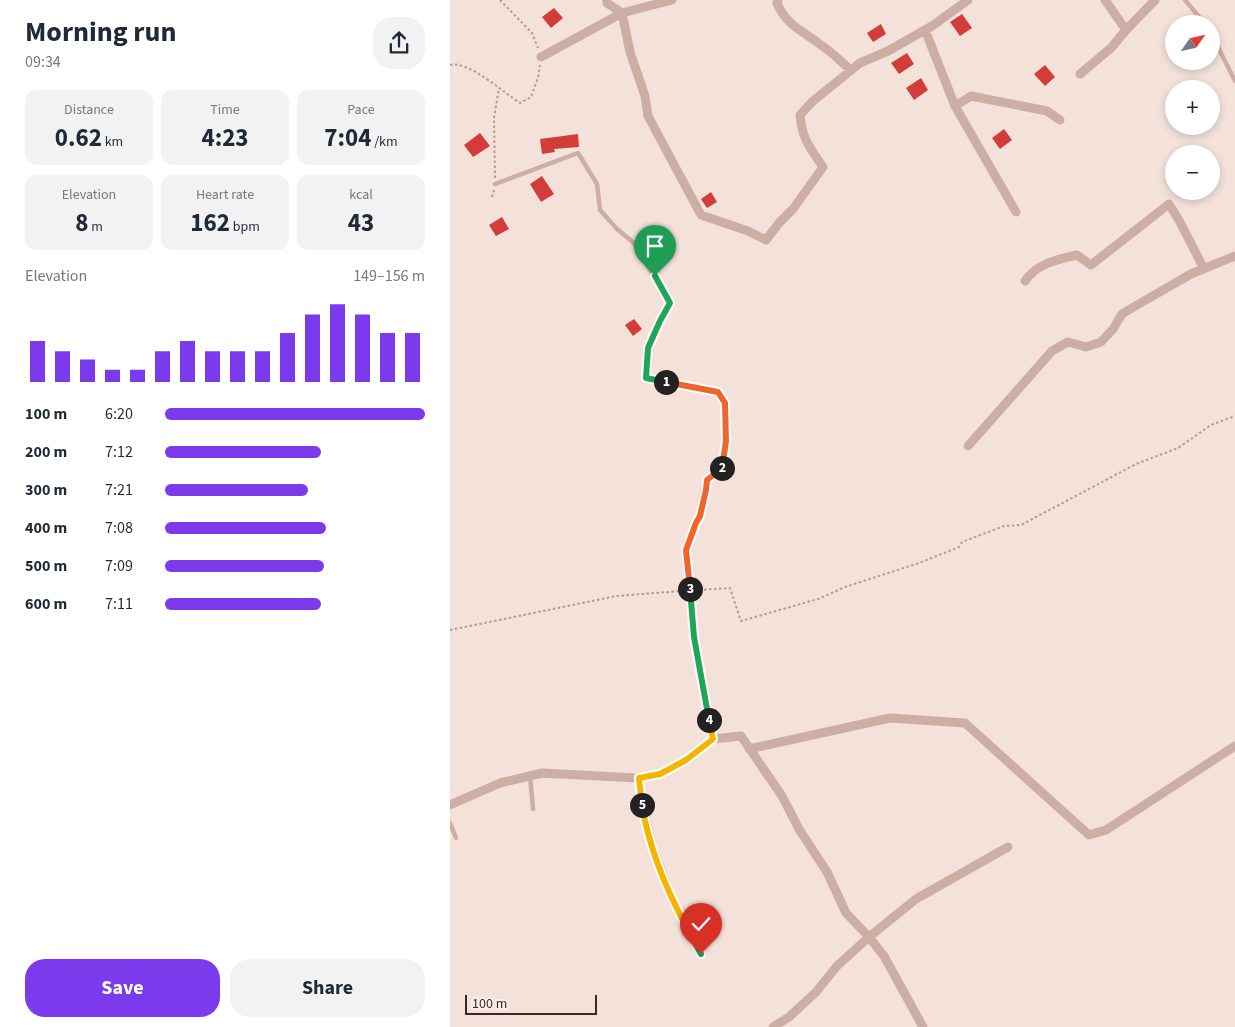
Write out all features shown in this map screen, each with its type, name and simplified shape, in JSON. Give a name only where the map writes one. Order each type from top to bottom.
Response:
[{"type":"street","points":[[607,0],[608,3],[622,13],[630,52],[645,96],[648,116],[700,215],[766,240],[793,209],[823,167],[801,131],[800,115],[813,101],[860,63],[888,51],[925,30],[968,0]]},
{"type":"street","points":[[541,57],[622,13],[672,0]]},
{"type":"street","points":[[778,0],[777,3],[782,15],[802,32],[821,44],[851,70]]},
{"type":"street","points":[[1105,0],[1126,30]]},
{"type":"street","points":[[1080,74],[1111,48],[1155,0]]},
{"type":"street","points":[[925,30],[955,106],[1016,212]]},
{"type":"street","points":[[955,106],[971,96],[1047,110],[1060,120]]},
{"type":"street","points":[[1025,281],[1030,275],[1057,259],[1077,255],[1091,265],[1168,204],[1180,222],[1204,269]]},
{"type":"street","points":[[968,446],[1052,351],[1068,342],[1086,347],[1101,342],[1113,329],[1122,314],[1191,274],[1235,256]]},
{"type":"street","points":[[707,480],[700,516],[686,550],[694,637],[713,739]]},
{"type":"street","points":[[749,749],[890,718],[965,723],[1090,835],[1106,830],[1235,746]]},
{"type":"street","points":[[450,805],[500,783],[542,774],[639,778],[660,774],[686,760],[713,739],[740,736],[782,796],[799,829],[827,872],[846,913],[869,936],[884,956],[923,1027]]},
{"type":"street","points":[[639,778],[643,808],[652,846],[673,901],[701,954]]},
{"type":"street","points":[[773,1027],[789,1017],[809,999],[837,966],[869,936],[916,899],[1008,847]]},
{"type":"lane","points":[[1185,0],[1197,15]]},
{"type":"lane","points":[[1220,51],[1235,81]]},
{"type":"lane","points":[[495,184],[578,153],[597,184],[600,210],[634,243],[670,303],[648,348],[646,378],[718,392],[725,403],[726,441],[722,468],[707,480]]},
{"type":"lane","points":[[530,776],[534,810]]},
{"type":"lane","points":[[450,823],[456,838]]},
{"type":"path","points":[[450,65],[455,63],[466,67],[520,103],[532,96],[538,78],[541,57],[532,32],[500,0]]},
{"type":"path","points":[[492,197],[495,184],[494,118],[499,88]]},
{"type":"path","points":[[919,562],[959,547],[962,542],[1004,526],[1021,525],[1136,464],[1178,448],[1211,425],[1235,416]]},
{"type":"building","points":[[554,8],[563,18],[551,28],[542,17]]},
{"type":"building","points":[[962,14],[972,28],[960,36],[950,22]]},
{"type":"building","points":[[881,24],[886,34],[873,42],[867,33]]},
{"type":"building","points":[[907,53],[914,64],[899,74],[891,63]]},
{"type":"building","points":[[1045,65],[1055,77],[1045,86],[1034,74]]},
{"type":"building","points":[[921,78],[928,90],[914,100],[906,88]]},
{"type":"building","points":[[1004,129],[1012,140],[1000,149],[992,138]]},
{"type":"building","points":[[480,133],[490,146],[473,157],[464,145]]},
{"type":"building","points":[[578,134],[579,147],[554,149],[555,152],[542,154],[540,139]]},
{"type":"building","points":[[542,176],[554,194],[541,202],[530,184]]},
{"type":"building","points":[[711,192],[717,202],[707,208],[701,199]]},
{"type":"building","points":[[502,217],[509,229],[496,236],[489,225]]},
{"type":"building","points":[[634,319],[642,329],[633,336],[625,325]]},
{"type":"route","points":[[655,276],[670,303],[648,348],[646,378],[718,392],[725,403],[726,441],[722,468],[707,480],[700,516],[686,550],[694,637],[713,739],[686,760],[660,774],[639,778],[643,808],[652,846],[673,901],[701,954]]}]
